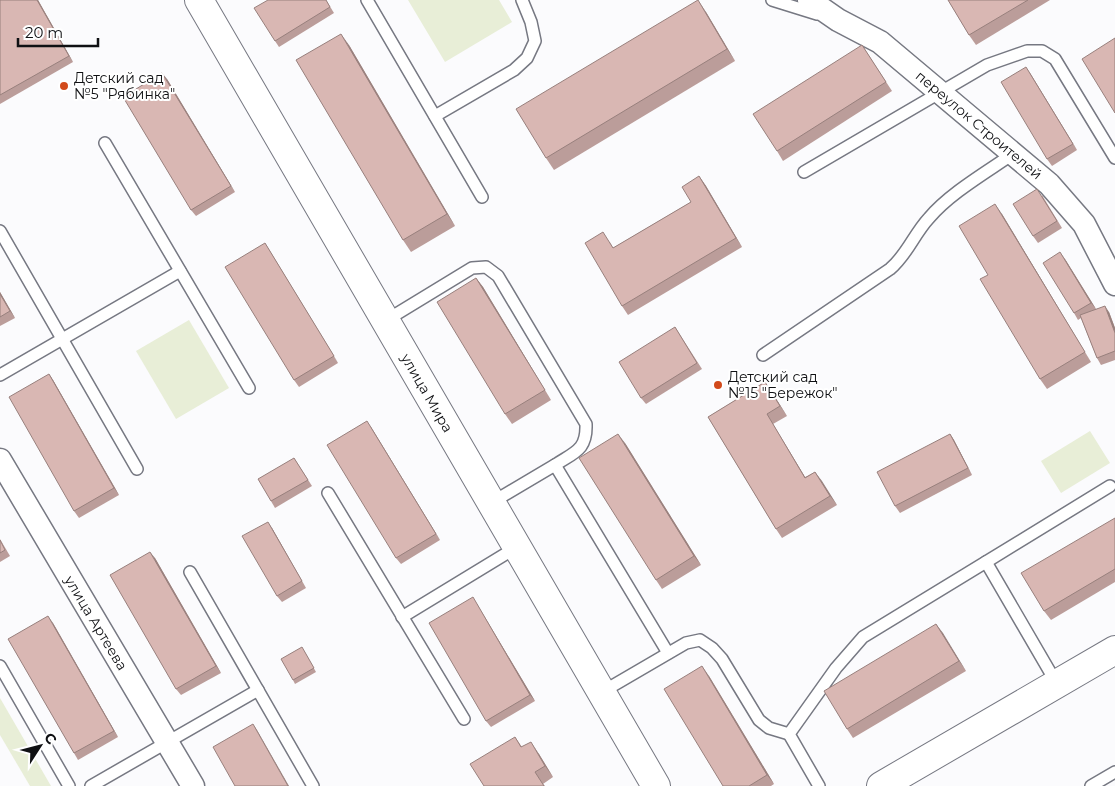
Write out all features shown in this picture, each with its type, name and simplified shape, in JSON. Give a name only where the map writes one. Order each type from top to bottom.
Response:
[{"type":"street","name":"улица Мира","points":[[199,0],[656,786]]},
{"type":"street","name":"переулок Строителей","points":[[809,0],[838,20],[880,42],[1014,153],[1068,204],[1084,224],[1113,271]]},
{"type":"street","name":"улица Артеева","points":[[0,460],[193,786]]},
{"type":"street","points":[[881,786],[1115,650]]},
{"type":"lane","points":[[367,0],[482,197]]},
{"type":"lane","points":[[435,116],[514,70],[527,58],[535,41],[531,22],[522,0]]},
{"type":"lane","points":[[772,0],[838,20]]},
{"type":"lane","points":[[804,172],[987,65],[1027,51],[1042,51],[1055,59],[1115,158]]},
{"type":"lane","points":[[105,143],[249,388]]},
{"type":"lane","points":[[763,355],[890,269],[901,259],[928,218],[944,203],[1014,153]]},
{"type":"lane","points":[[0,230],[137,469]]},
{"type":"lane","points":[[386,321],[472,268],[486,267],[498,276],[586,424],[587,439],[579,450],[491,503]]},
{"type":"lane","points":[[0,375],[180,271]]},
{"type":"lane","points":[[555,465],[668,652]]},
{"type":"lane","points":[[788,734],[836,668],[863,637],[1110,486]]},
{"type":"lane","points":[[328,492],[464,719]]},
{"type":"lane","points":[[402,617],[517,547]]},
{"type":"lane","points":[[986,562],[1057,684]]},
{"type":"lane","points":[[190,572],[313,786]]},
{"type":"lane","points":[[602,692],[668,652],[686,643],[700,640],[722,658],[759,720],[768,728],[788,734],[820,786]]},
{"type":"lane","points":[[0,666],[69,786]]},
{"type":"lane","points":[[91,786],[258,690]]},
{"type":"lane","points":[[1090,786],[1115,772]]},
{"type":"green space","points":[[408,0],[499,0],[512,22],[445,62]]},
{"type":"green space","points":[[189,320],[229,388],[176,419],[136,351]]},
{"type":"green space","points":[[1090,431],[1110,463],[1061,493],[1041,461]]},
{"type":"green space","points":[[0,698],[51,786],[30,786],[0,735]]},
{"type":"building","points":[[0,0],[37,0],[69,56],[0,95]]},
{"type":"building","points":[[268,0],[326,0],[330,7],[275,41],[254,8]]},
{"type":"building","points":[[698,0],[727,49],[546,158],[516,109]]},
{"type":"building","points":[[948,0],[1028,0],[969,35]]},
{"type":"building","points":[[341,34],[447,214],[403,240],[296,60]]},
{"type":"building","points":[[1115,38],[1115,113],[1082,59]]},
{"type":"building","points":[[862,45],[886,82],[777,151],[753,114]]},
{"type":"building","points":[[1026,67],[1073,144],[1047,159],[1001,82]]},
{"type":"building","points":[[162,73],[231,186],[191,210],[123,97]]},
{"type":"building","points":[[699,176],[736,238],[622,306],[585,243],[603,232],[613,248],[691,202],[682,187]]},
{"type":"building","points":[[1037,189],[1057,221],[1033,236],[1013,204]]},
{"type":"building","points":[[995,204],[1085,352],[1040,379],[980,279],[988,275],[959,226]]},
{"type":"building","points":[[265,243],[334,356],[294,380],[225,267]]},
{"type":"building","points":[[1060,252],[1091,303],[1074,313],[1043,263]]},
{"type":"building","points":[[476,278],[545,390],[505,414],[437,302]]},
{"type":"building","points":[[0,294],[10,311],[0,317]]},
{"type":"building","points":[[1105,306],[1115,333],[1115,351],[1097,358],[1080,315]]},
{"type":"building","points":[[675,327],[697,363],[641,398],[619,362]]},
{"type":"building","points":[[49,374],[114,488],[74,511],[9,397]]},
{"type":"building","points":[[765,382],[780,406],[767,414],[805,478],[815,472],[830,496],[776,529],[708,417]]},
{"type":"building","points":[[367,421],[436,534],[396,558],[327,445]]},
{"type":"building","points":[[618,434],[694,556],[656,580],[579,458]]},
{"type":"building","points":[[950,434],[968,468],[895,506],[877,472]]},
{"type":"building","points":[[294,458],[308,480],[271,501],[258,479]]},
{"type":"building","points":[[1115,518],[1115,569],[1044,611],[1021,573]]},
{"type":"building","points":[[268,522],[302,581],[277,596],[242,536]]},
{"type":"building","points":[[0,540],[5,550],[0,553]]},
{"type":"building","points":[[150,552],[216,666],[176,689],[110,575]]},
{"type":"building","points":[[473,597],[530,695],[486,721],[429,623]]},
{"type":"building","points":[[48,616],[114,731],[74,753],[8,639]]},
{"type":"building","points":[[936,624],[959,661],[847,729],[824,691]]},
{"type":"building","points":[[302,647],[314,668],[293,680],[281,659]]},
{"type":"building","points":[[702,666],[767,775],[749,786],[723,786],[664,689]]},
{"type":"building","points":[[253,724],[288,786],[235,786],[213,747]]},
{"type":"building","points":[[515,737],[521,747],[531,742],[545,766],[535,772],[544,786],[484,786],[470,764]]},
{"type":"place","name":"Детский сад №5 \"Рябинка\"","points":[[64,86]]},
{"type":"place","name":"Детский сад №15 \"Бережок\"","points":[[718,385]]}]
